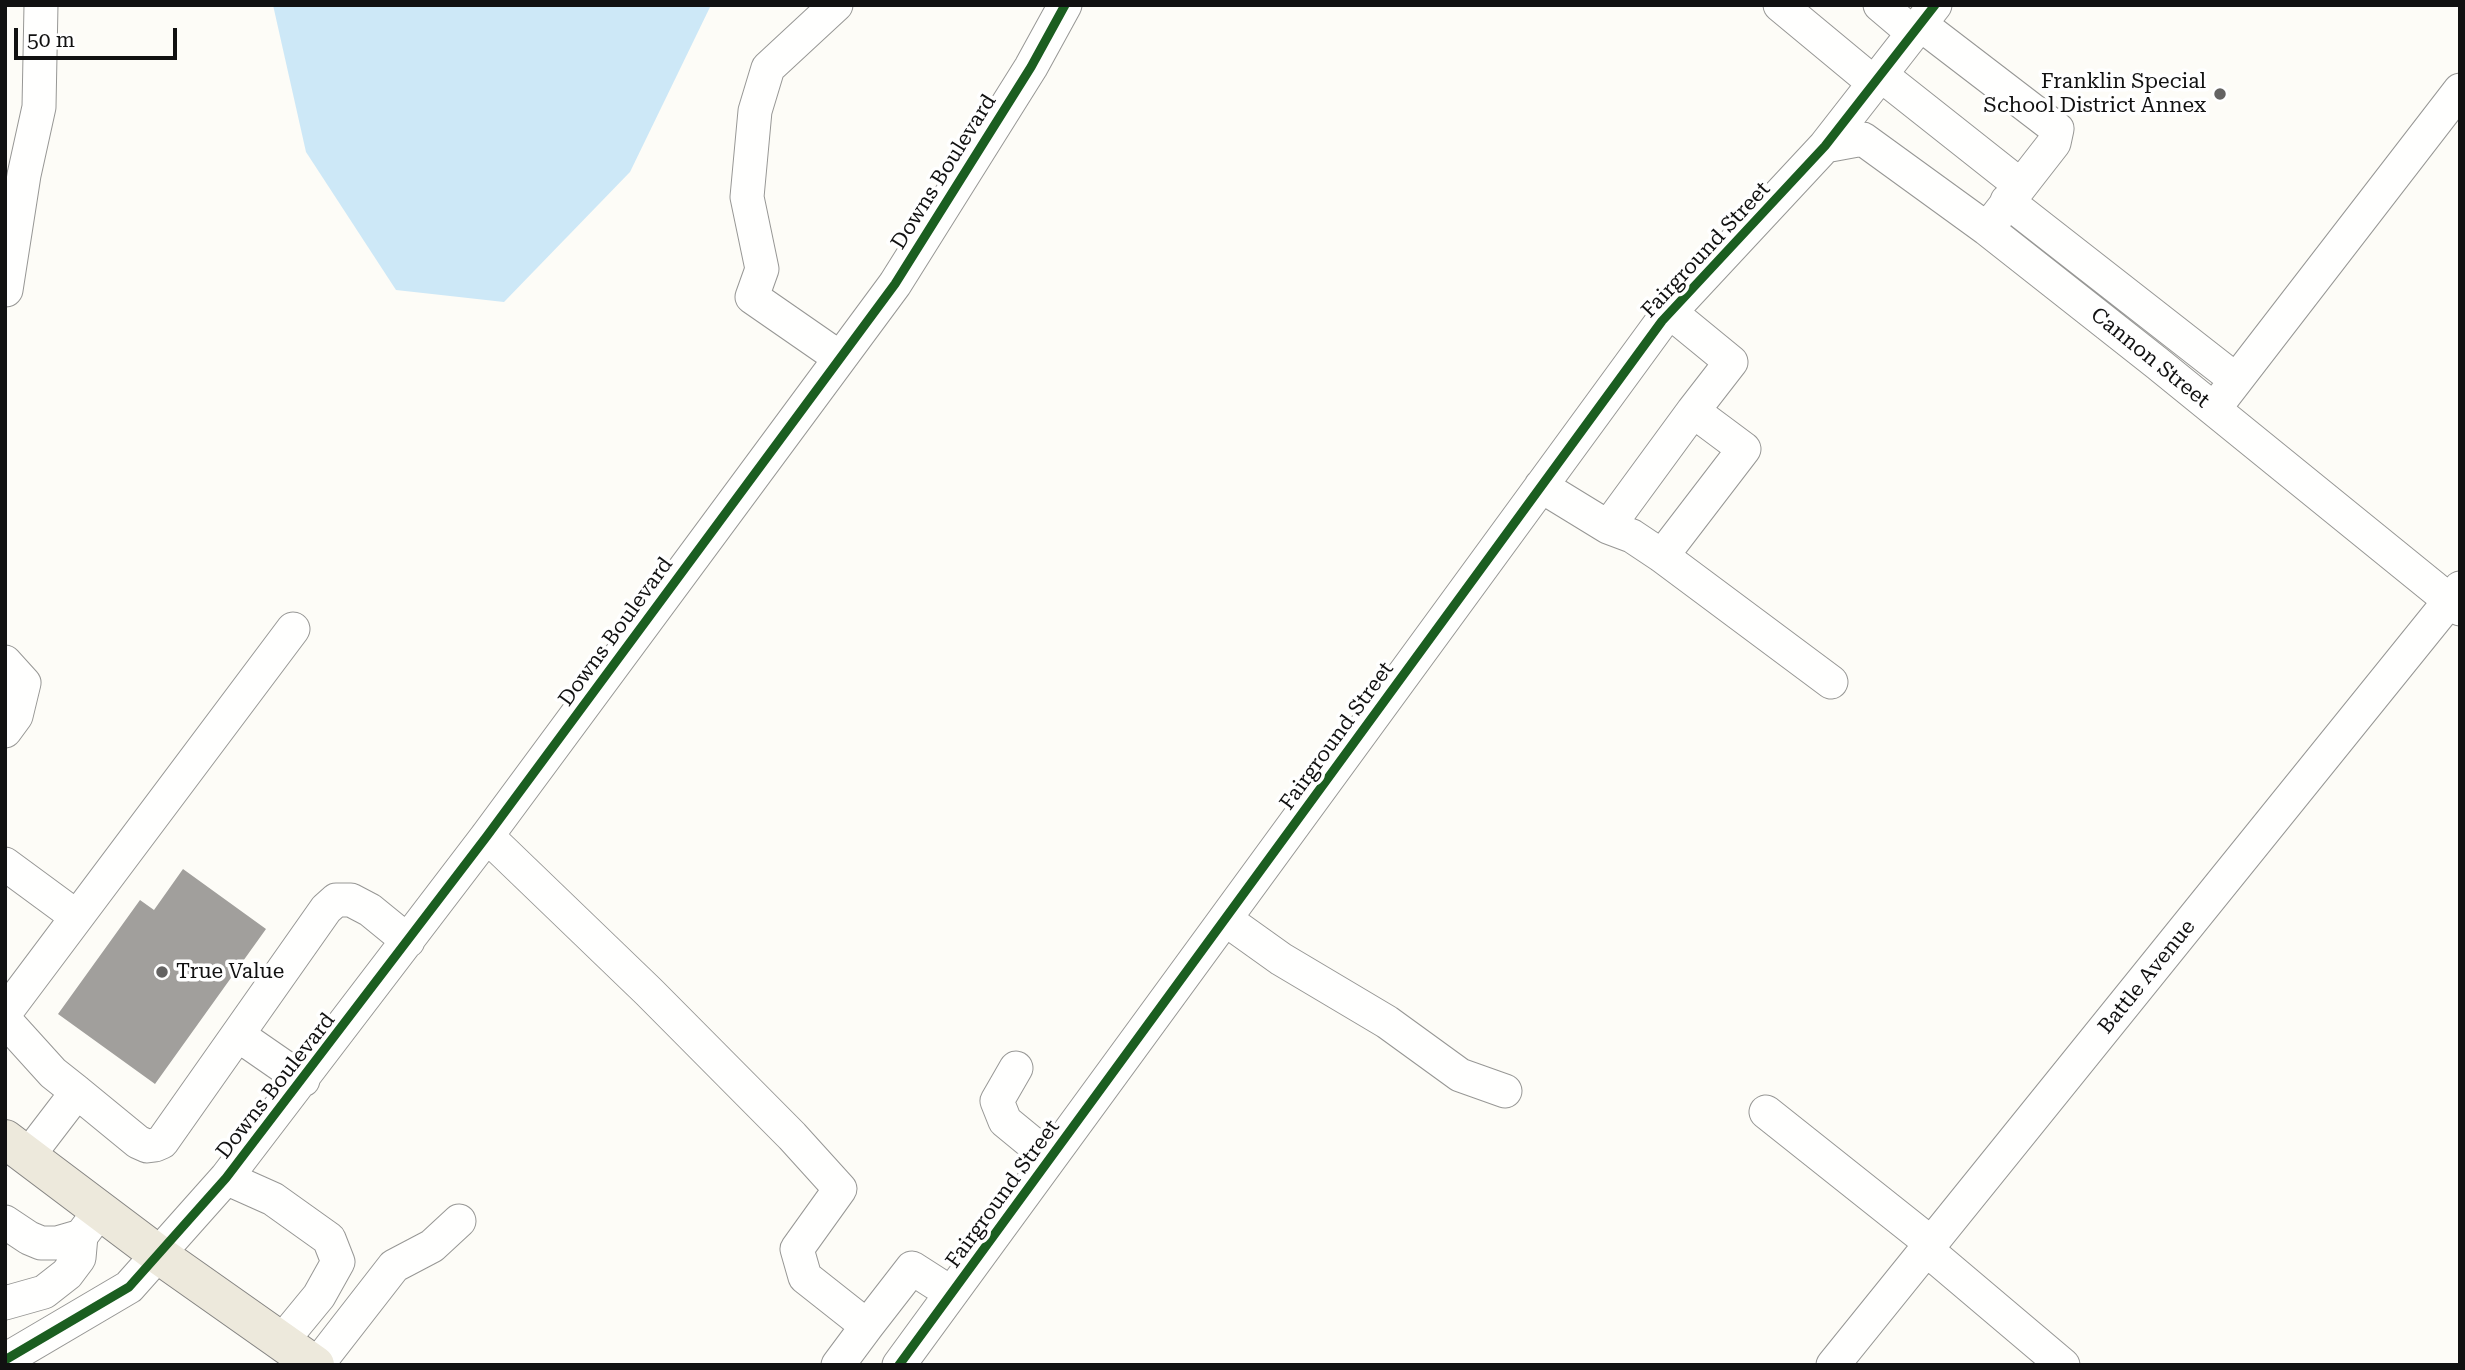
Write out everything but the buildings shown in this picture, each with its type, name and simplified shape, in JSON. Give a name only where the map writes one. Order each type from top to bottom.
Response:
[{"type":"main road","points":[[17,1147],[90,1223],[159,1255],[316,1365]]},
{"type":"street","points":[[6,290],[24,176],[39,107],[41,5]]},
{"type":"street","points":[[836,5],[768,68],[755,111],[747,197],[762,270],[752,297],[840,358]]},
{"type":"street","name":"Downs Boulevard","points":[[5,1360],[129,1287],[226,1178],[303,1080],[895,284],[1031,66],[1065,5]]},
{"type":"street","points":[[1780,5],[1878,79],[2235,380]]},
{"type":"street","points":[[1880,5],[1923,21],[2056,129],[2054,143],[1987,229]]},
{"type":"street","points":[[1825,146],[1923,21]]},
{"type":"street","points":[[2214,409],[2460,90]]},
{"type":"street","name":"Cannon Street","points":[[1825,146],[1863,139],[1987,229],[2456,599]]},
{"type":"street","name":"Fairground Street","points":[[899,1365],[1670,312],[1825,146]]},
{"type":"street","points":[[1608,527],[1731,362],[1670,312]]},
{"type":"street","points":[[1662,556],[1744,449],[1693,411]]},
{"type":"street","points":[[1541,486],[1608,527],[1632,536],[1662,556],[1830,682]]},
{"type":"street","name":"Battle Avenue","points":[[1833,1365],[2456,599]]},
{"type":"street","points":[[5,1013],[293,629]]},
{"type":"street","points":[[5,662],[24,683],[16,716],[5,730]]},
{"type":"street","points":[[487,836],[649,992],[792,1136],[840,1189],[797,1249],[804,1277],[867,1326]]},
{"type":"street","points":[[5,864],[77,917]]},
{"type":"street","points":[[5,1020],[52,1073],[138,1142],[155,1146],[169,1133],[326,909],[336,900],[351,900],[370,910],[408,941]]},
{"type":"street","points":[[1225,919],[1281,959],[1387,1022],[1460,1075],[1505,1091]]},
{"type":"street","points":[[238,1035],[303,1080]]},
{"type":"street","points":[[1016,1068],[997,1101],[1005,1121],[1050,1158]]},
{"type":"street","points":[[17,1147],[77,1092]]},
{"type":"street","points":[[1766,1112],[1930,1247],[2063,1365]]},
{"type":"street","points":[[226,1178],[273,1199],[329,1238],[338,1262],[319,1296],[282,1341]]},
{"type":"street","points":[[316,1365],[394,1266],[432,1245],[460,1221]]},
{"type":"street","points":[[5,1222],[41,1243],[57,1243],[90,1223]]},
{"type":"street","points":[[5,1303],[44,1292],[67,1274],[79,1258],[90,1223]]},
{"type":"street","points":[[838,1365],[912,1268],[951,1293]]},
{"type":"water","points":[[273,5],[711,5],[630,172],[504,302],[396,290],[306,152]]},
{"type":"cycle path","points":[[5,1360],[129,1287],[226,1178],[487,836],[895,284],[1031,67],[1065,5]]},
{"type":"cycle path","points":[[899,1365],[1662,321],[1825,146],[1935,5]]},
{"type":"place","name":"Franklin Special School District Annex","points":[[2220,94]]},
{"type":"place","name":"True Value","points":[[162,972]]}]
